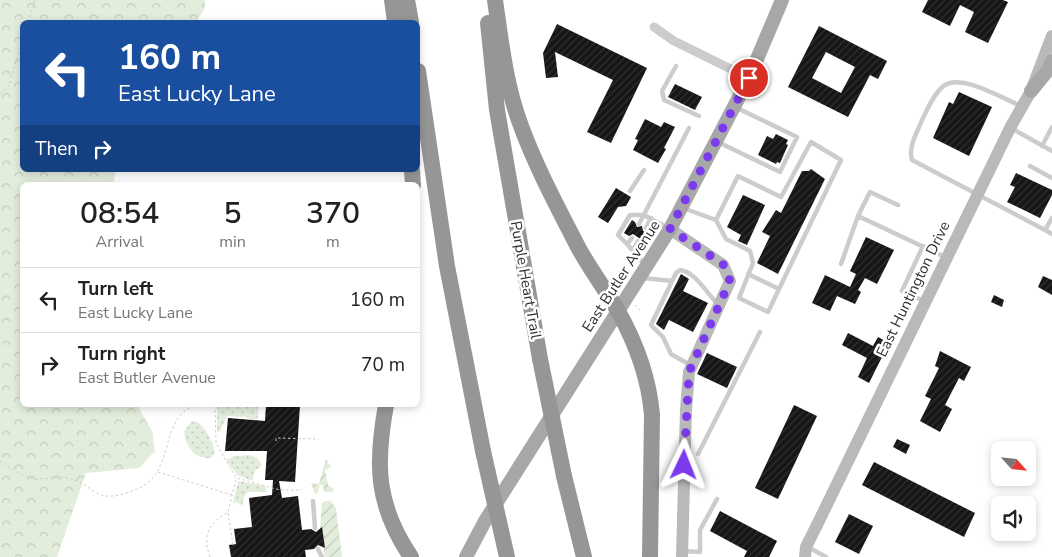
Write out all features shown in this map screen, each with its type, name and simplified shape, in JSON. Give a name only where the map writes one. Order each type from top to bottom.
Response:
[{"type":"highway","points":[[392,0],[395,20]]},
{"type":"highway","points":[[407,0],[411,20]]},
{"type":"highway","name":"Purple Heart Trail","points":[[486,0],[497,110],[540,359],[564,476],[584,557]]},
{"type":"highway","points":[[495,0],[509,79],[521,127],[578,246],[631,337],[650,392],[652,415],[650,557]]},
{"type":"highway","points":[[420,84],[447,266],[506,557]]},
{"type":"highway","points":[[386,407],[379,453],[382,497],[393,528],[411,557]]},
{"type":"main road","name":"East Butler Avenue","points":[[466,557],[485,521],[670,229],[749,78],[782,0]]},
{"type":"main road","points":[[1031,92],[1048,70],[1052,60]]},
{"type":"street","points":[[654,27],[674,41],[749,78]]},
{"type":"street","name":"East Huntington Drive","points":[[805,552],[946,257],[1010,128],[1031,92],[1052,36]]},
{"type":"street","points":[[670,229],[718,261],[727,270],[730,281],[691,365],[686,410],[682,554]]},
{"type":"lane","points":[[676,66],[662,91],[664,100],[699,116]]},
{"type":"lane","points":[[1022,107],[967,83],[956,81],[944,85],[928,108],[910,152],[912,160],[978,193],[1052,234]]},
{"type":"lane","points":[[716,141],[780,172],[796,137],[734,106]]},
{"type":"lane","points":[[1042,146],[1052,127]]},
{"type":"lane","points":[[640,224],[689,128]]},
{"type":"lane","points":[[1010,128],[1052,151]]},
{"type":"lane","points":[[682,207],[716,220],[726,239],[750,251],[753,263],[739,298],[768,312],[841,160],[811,142],[782,197],[738,176],[716,220]]},
{"type":"lane","points":[[1030,166],[1052,178]]},
{"type":"lane","points":[[630,191],[644,170]]},
{"type":"lane","points":[[841,264],[858,216],[870,192],[898,205]]},
{"type":"lane","points":[[670,229],[644,215],[630,215],[618,235],[633,250],[642,272],[672,281]]},
{"type":"lane","points":[[858,216],[946,257]]},
{"type":"lane","points":[[646,228],[651,218]]},
{"type":"lane","points":[[1045,230],[1052,218]]},
{"type":"lane","points":[[627,244],[632,238]]},
{"type":"lane","points":[[633,250],[638,242]]},
{"type":"lane","points":[[923,246],[902,291],[925,302]]},
{"type":"lane","points":[[691,365],[671,354],[664,337],[651,325],[676,273],[684,270],[699,282],[719,305]]},
{"type":"lane","points":[[748,274],[779,289]]},
{"type":"lane","points":[[698,454],[760,332]]},
{"type":"lane","points":[[682,554],[700,552],[700,530],[716,499]]},
{"type":"lane","points":[[313,501],[314,528]]},
{"type":"lane","points":[[318,548],[322,557]]},
{"type":"lane","points":[[805,552],[826,557]]},
{"type":"path","points":[[29,20],[35,0]]},
{"type":"path","points":[[0,94],[9,86],[20,48]]},
{"type":"path","points":[[0,461],[17,472],[34,479],[56,476],[77,480],[104,496],[123,494],[143,488],[158,472],[179,416],[194,407]]},
{"type":"path","points":[[215,407],[216,443],[236,478],[228,512],[232,544]]},
{"type":"path","points":[[276,441],[276,438],[319,439]]},
{"type":"path","points":[[158,472],[233,495]]},
{"type":"path","points":[[236,478],[280,490],[302,490]]},
{"type":"path","points":[[210,557],[206,545],[210,526],[214,520],[228,512]]},
{"type":"green space","points":[[0,0],[205,0],[205,8],[197,20],[20,20],[20,172],[115,172],[114,182],[20,182],[20,407],[138,407],[152,431],[155,451],[139,468],[86,473],[57,557],[0,557]]},
{"type":"green space","points":[[217,407],[258,407],[258,418],[254,420],[246,417],[227,416],[220,431],[217,432]]},
{"type":"green space","points":[[195,421],[202,426],[210,439],[215,452],[211,458],[200,457],[192,451],[186,442],[184,431],[191,422]]},
{"type":"green space","points":[[250,455],[257,458],[262,465],[254,472],[253,481],[237,475],[226,460],[234,456]]},
{"type":"green space","points":[[326,459],[331,467],[325,470],[328,485],[334,489],[332,492],[324,492],[323,485],[320,485],[318,493],[315,494],[311,483],[319,484]]},
{"type":"green space","points":[[238,481],[265,486],[267,492],[248,492],[244,497],[242,506],[237,502],[233,503]]},
{"type":"green space","points":[[331,501],[336,508],[342,557],[325,557],[320,528],[322,503]]},
{"type":"building","points":[[928,0],[1003,0],[1008,2],[988,43],[965,32],[974,12],[960,5],[950,26],[922,12]]},
{"type":"building","points":[[557,24],[647,68],[611,143],[587,132],[613,80],[555,52],[558,77],[546,78],[543,53]]},
{"type":"building","points":[[819,26],[887,61],[878,79],[870,75],[848,117],[788,87]],"holes":[[[826,52],[855,67],[841,93],[812,78]]]},
{"type":"building","points":[[675,84],[702,97],[695,110],[668,97]]},
{"type":"building","points":[[959,92],[992,107],[969,156],[933,138],[949,102],[953,104]]},
{"type":"building","points":[[645,119],[661,127],[664,122],[675,127],[658,163],[633,150],[638,140],[635,139]]},
{"type":"building","points":[[776,134],[788,140],[786,144],[788,145],[780,163],[777,162],[776,164],[758,155],[767,136],[773,139]]},
{"type":"building","points":[[811,169],[825,179],[778,274],[757,263],[770,236],[762,232],[776,210],[781,213],[802,171],[809,171]]},
{"type":"building","points":[[1016,173],[1052,190],[1052,195],[1040,218],[1007,202],[1015,187],[1010,185]]},
{"type":"building","points":[[616,188],[631,197],[626,206],[618,207],[608,223],[598,217]]},
{"type":"building","points":[[743,195],[765,205],[747,245],[738,241],[741,235],[727,227]]},
{"type":"building","points":[[632,220],[637,227],[642,226],[643,231],[646,232],[642,240],[633,234],[629,236],[624,233]]},
{"type":"building","points":[[866,237],[894,250],[877,284],[865,278],[858,290],[861,292],[855,304],[837,296],[830,311],[812,303],[825,275],[850,287],[856,274],[850,271]]},
{"type":"building","points":[[681,274],[689,279],[683,291],[708,303],[693,332],[669,320],[664,330],[656,324]]},
{"type":"building","points":[[1043,276],[1052,280],[1052,295],[1038,287]]},
{"type":"building","points":[[994,295],[1004,300],[1002,307],[991,302]]},
{"type":"building","points":[[848,333],[873,346],[878,337],[889,343],[869,383],[858,377],[867,358],[842,345]]},
{"type":"building","points":[[940,351],[971,367],[964,381],[959,378],[945,405],[952,409],[940,432],[920,421],[931,399],[925,396],[939,368],[935,366]]},
{"type":"building","points":[[707,353],[737,367],[727,388],[697,374]]},
{"type":"building","points":[[794,405],[817,416],[778,499],[755,488]]},
{"type":"building","points":[[266,407],[300,407],[295,482],[279,481],[282,498],[298,496],[302,530],[311,529],[316,532],[322,527],[325,548],[318,545],[314,549],[305,550],[306,557],[231,557],[229,545],[236,544],[234,529],[252,527],[249,498],[272,495],[273,480],[265,480],[267,451],[225,451],[228,418],[265,421]]},
{"type":"building","points":[[897,439],[910,445],[906,454],[893,447]]},
{"type":"building","points":[[874,462],[975,513],[964,537],[862,485]]},
{"type":"building","points":[[720,511],[777,541],[769,557],[744,557],[747,551],[710,531]]},
{"type":"building","points":[[849,514],[873,526],[859,554],[835,542]]},
{"type":"route","points":[[684,465],[689,372],[695,354],[730,281],[723,264],[670,229],[749,78]]}]
